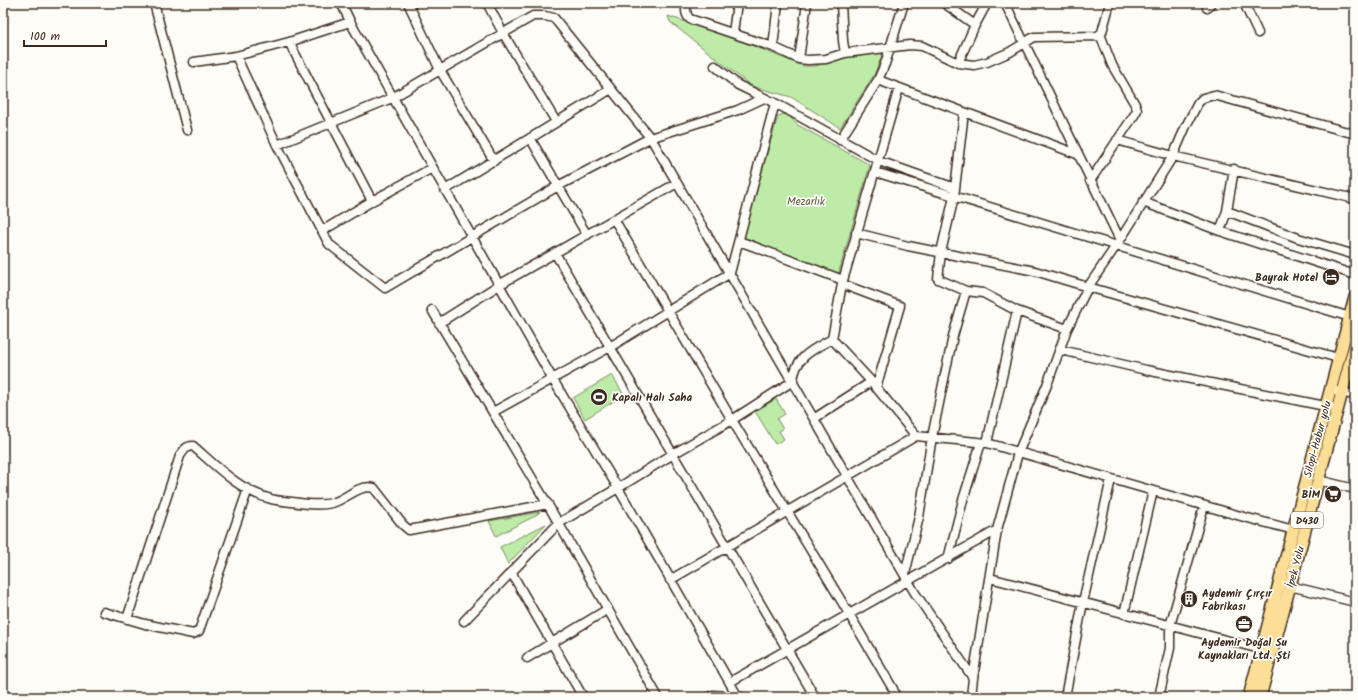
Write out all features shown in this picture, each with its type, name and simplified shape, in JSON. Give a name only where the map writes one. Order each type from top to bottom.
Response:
[{"type":"highway","name":"Silopi-Habur yolu","points":[[1249,697],[1294,530],[1336,392],[1338,358],[1355,297]]},
{"type":"highway","name":"D430","points":[[1336,392],[1355,344]]},
{"type":"highway","name":"İpek Yolu","points":[[1260,697],[1318,480],[1331,408]]},
{"type":"street","points":[[154,3],[187,130]]},
{"type":"street","points":[[341,3],[392,98],[552,378],[618,488],[738,697]]},
{"type":"street","points":[[408,3],[440,70],[494,160]]},
{"type":"street","points":[[487,3],[503,33],[555,120]]},
{"type":"street","points":[[686,3],[686,14],[690,19],[773,47],[799,58],[826,59],[846,53],[910,45],[922,46],[958,63],[974,65],[987,62],[1024,44],[1034,37],[1099,36],[1100,34]]},
{"type":"street","points":[[732,33],[737,3]]},
{"type":"street","points":[[773,47],[778,3]]},
{"type":"street","points":[[799,58],[807,3]]},
{"type":"street","points":[[841,3],[843,41],[846,53]]},
{"type":"street","points":[[840,140],[878,80],[891,47],[904,3]]},
{"type":"street","points":[[944,3],[975,25]]},
{"type":"street","points":[[958,63],[986,3]]},
{"type":"street","points":[[1005,3],[1118,243]]},
{"type":"street","points":[[1090,182],[1137,110],[1112,65],[1100,34],[1110,3]]},
{"type":"street","points":[[1244,3],[1258,33]]},
{"type":"street","points":[[277,145],[392,98],[533,16],[554,18],[650,138],[815,418],[907,578],[973,678]]},
{"type":"street","points":[[194,62],[236,56],[289,42],[350,22]]},
{"type":"street","points":[[289,42],[372,201]]},
{"type":"street","points":[[236,56],[277,145],[329,244],[385,288],[558,186],[650,138],[738,110],[764,98]]},
{"type":"street","points":[[715,66],[738,85],[775,103],[879,161],[955,188]]},
{"type":"street","points":[[878,80],[1077,154]]},
{"type":"street","points":[[832,339],[843,282],[856,233],[879,161],[899,88]]},
{"type":"street","points":[[445,190],[611,89]]},
{"type":"street","points":[[971,697],[997,530],[1018,453],[1048,385],[1067,329],[1088,288],[1173,156],[1198,103],[1203,98],[1214,95],[1355,134]]},
{"type":"street","points":[[492,412],[610,347],[730,273],[775,103]]},
{"type":"street","points":[[964,112],[954,197],[941,252],[938,279],[966,291],[983,294],[1017,311],[1067,329]]},
{"type":"street","points":[[530,138],[587,234]]},
{"type":"street","points":[[1117,140],[1173,156],[1355,199]]},
{"type":"street","points":[[322,231],[432,168]]},
{"type":"street","points":[[1220,230],[1226,211],[1234,170]]},
{"type":"street","points":[[875,172],[954,197],[1118,243],[1350,317]]},
{"type":"street","points":[[439,322],[499,285],[677,183]]},
{"type":"street","points":[[1143,202],[1220,230],[1355,275]]},
{"type":"street","points":[[1226,211],[1298,238],[1355,255]]},
{"type":"street","points":[[614,219],[732,420],[850,615],[896,697]]},
{"type":"street","points":[[856,233],[1035,271],[1088,288],[1338,358]]},
{"type":"street","points":[[738,241],[900,306],[874,385],[815,418]]},
{"type":"street","points":[[555,253],[815,697]]},
{"type":"street","points":[[907,578],[922,505],[932,437],[953,336],[966,291]]},
{"type":"street","points":[[432,310],[548,504],[658,697]]},
{"type":"street","points":[[948,559],[963,500],[984,443],[1017,317],[1017,311]]},
{"type":"street","points":[[793,381],[794,370],[798,363],[813,349],[832,339]]},
{"type":"street","points":[[832,339],[874,385],[916,436]]},
{"type":"street","points":[[1060,350],[1146,370],[1331,408]]},
{"type":"street","points":[[464,621],[559,523],[732,420],[793,381]]},
{"type":"street","points":[[1336,392],[1355,395]]},
{"type":"street","points":[[670,580],[916,436],[984,443],[1111,480],[1294,530]]},
{"type":"street","points":[[127,619],[180,456],[185,448],[189,446],[194,446],[243,487],[270,499],[307,504],[319,504],[335,502],[355,491],[368,487],[374,488],[403,525],[409,530],[548,504]]},
{"type":"street","points":[[1065,697],[1083,602],[1111,480]]},
{"type":"street","points":[[1318,480],[1355,489]]},
{"type":"street","points":[[104,612],[145,624],[193,634],[199,631],[248,489]]},
{"type":"street","points":[[1124,614],[1153,491]]},
{"type":"street","points":[[1159,697],[1170,648],[1170,626],[1204,506]]},
{"type":"street","points":[[730,682],[850,615],[907,578],[948,559],[997,530]]},
{"type":"street","points":[[511,572],[583,697]]},
{"type":"street","points":[[990,578],[1256,648]]},
{"type":"street","points":[[1290,586],[1355,602]]},
{"type":"street","points":[[527,658],[608,609]]},
{"type":"street","points":[[709,697],[713,695],[742,697]]},
{"type":"green space","points":[[668,16],[734,38],[803,66],[816,66],[847,55],[883,53],[874,75],[840,128],[791,97],[751,86],[670,22]]},
{"type":"green space","name":"Mezarlık","points":[[787,113],[796,124],[870,165],[838,275],[743,237],[778,116]]},
{"type":"green space","name":"Kapalı Halı Saha","points":[[612,375],[624,395],[585,419],[573,398]]},
{"type":"green space","points":[[776,399],[785,414],[777,419],[783,429],[779,431],[784,439],[775,444],[755,411]]},
{"type":"green space","points":[[540,512],[496,536],[489,521]]},
{"type":"green space","points":[[546,524],[508,564],[500,547]]},
{"type":"place","name":"Bayrak Hotel","points":[[1331,277]]},
{"type":"place","name":"Kapalı Halı Saha","points":[[599,397]]},
{"type":"place","name":"BİM","points":[[1333,494]]},
{"type":"place","name":"Aydemir Çırçır Fabrikası","points":[[1189,599]]},
{"type":"place","name":"Aydemir Doğal Su Kaynakları Ltd. Şti","points":[[1244,624]]}]
